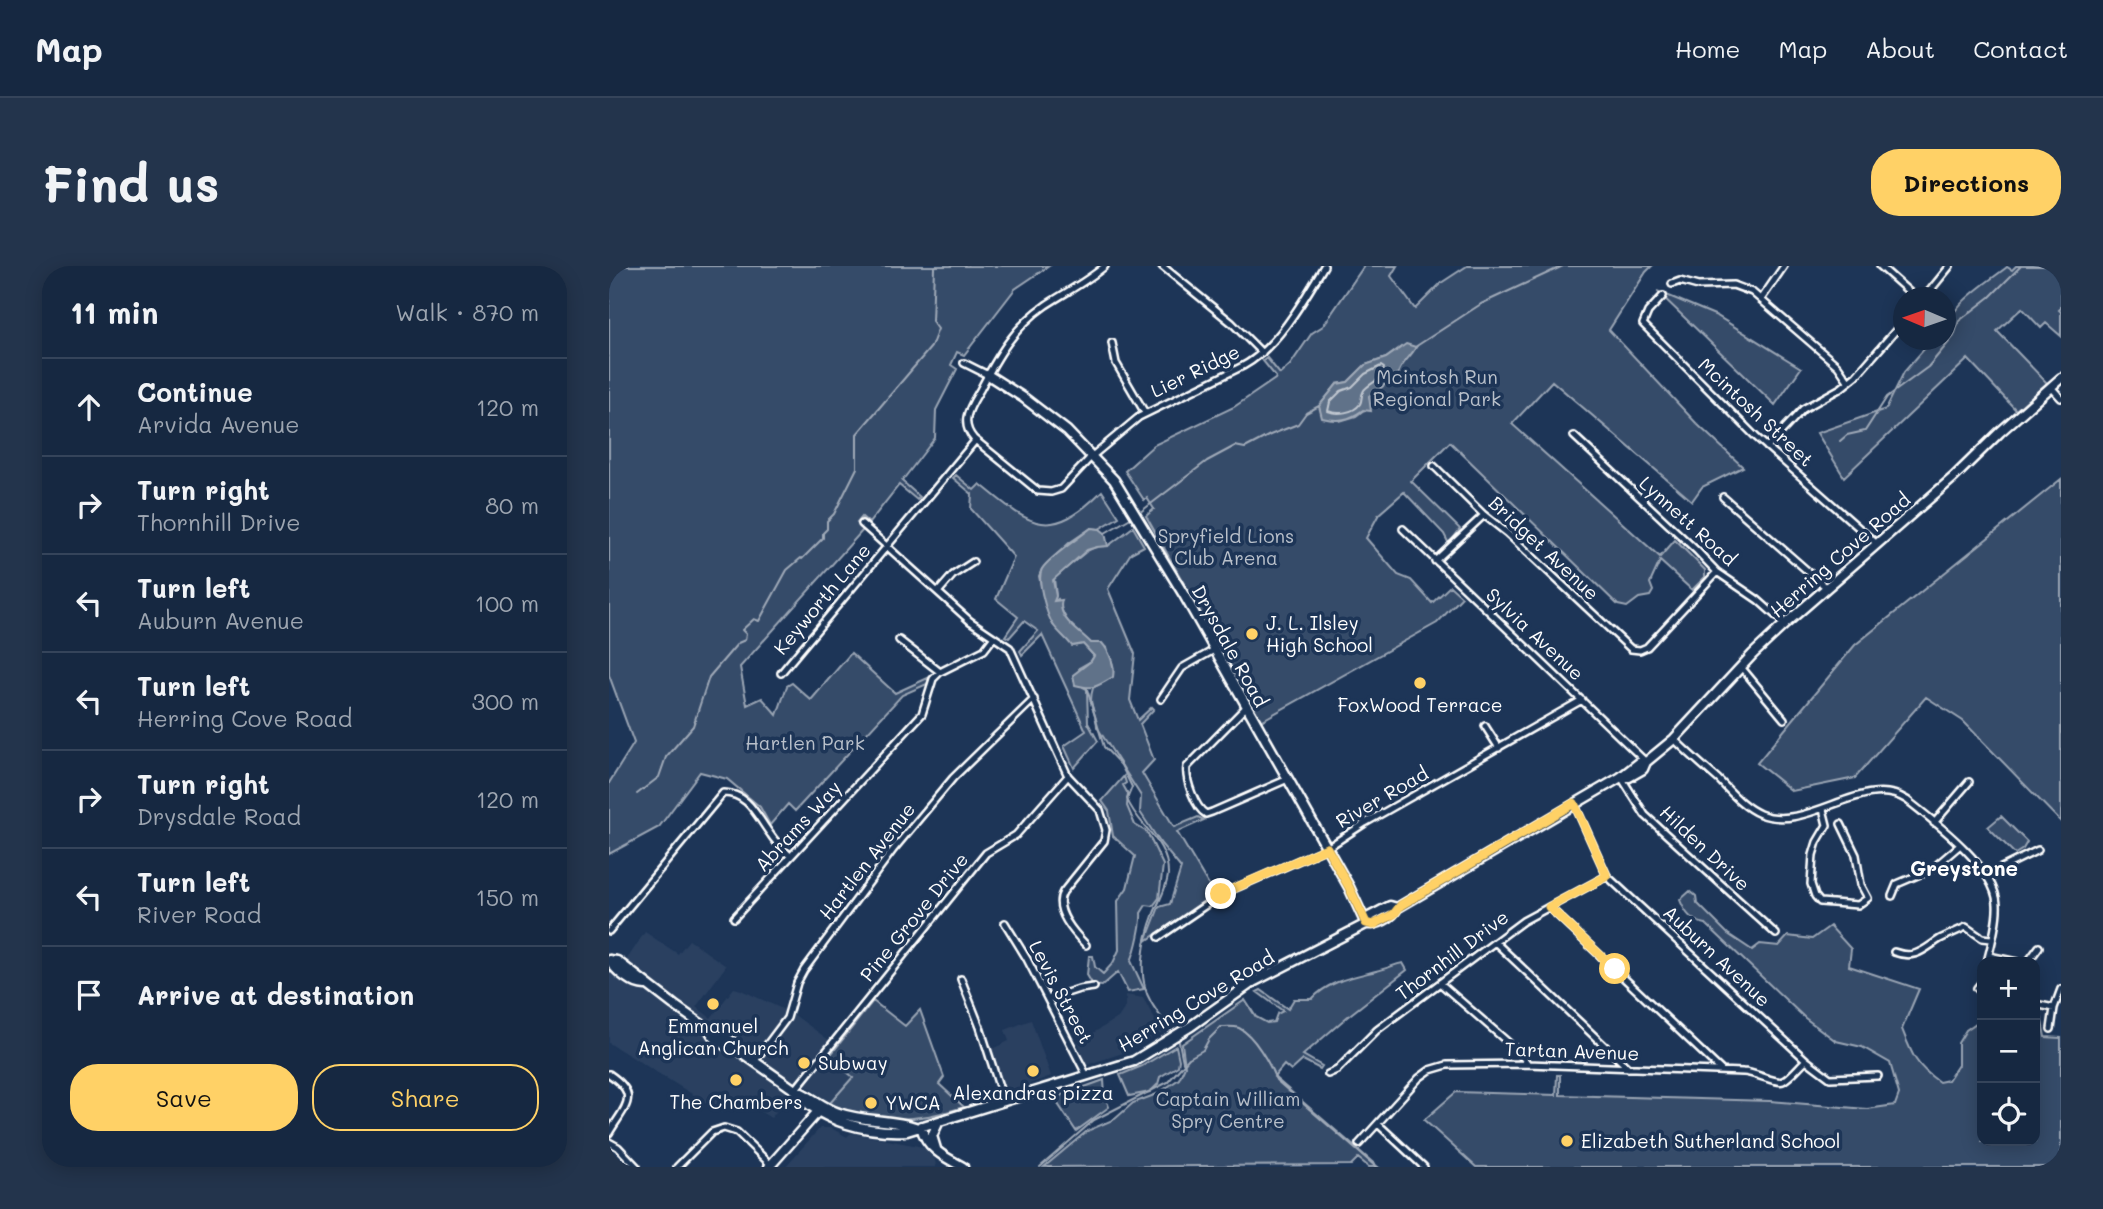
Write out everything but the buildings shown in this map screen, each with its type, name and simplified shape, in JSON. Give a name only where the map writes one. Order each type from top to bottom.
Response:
[{"type":"main road","name":"Drysdale Road","points":[[988,375],[1067,431],[1114,480],[1288,779],[1349,887],[1366,923]]},
{"type":"main road","name":"Herring Cove Road","points":[[609,960],[617,961],[643,979],[645,985],[710,1031],[714,1038],[728,1048],[735,1048],[795,1090],[806,1094],[833,1118],[872,1130],[908,1131],[1134,1061],[1184,1031],[1253,982],[1366,923],[1369,917],[1390,906],[1397,908],[1574,803],[1621,777],[1629,777],[1643,769],[1646,762],[1674,739],[1785,624],[2061,378]]},
{"type":"main road","name":"Herring Cove Road","points":[[795,1090],[802,1100],[821,1108],[851,1117],[918,1127]]},
{"type":"main road","points":[[802,1100],[808,1113],[806,1126]]},
{"type":"main road","points":[[770,1166],[821,1108]]},
{"type":"main road","points":[[806,1126],[821,1119],[833,1118]]},
{"type":"main road","points":[[937,1152],[932,1136],[938,1123]]},
{"type":"main road","points":[[918,1127],[937,1152],[963,1167]]},
{"type":"street","points":[[975,440],[967,429],[966,418],[1007,342],[1034,315],[1105,266]]},
{"type":"street","points":[[1161,266],[1232,323],[1262,353]]},
{"type":"street","name":"Lier Ridge","points":[[975,440],[1030,486],[1043,492],[1061,489],[1091,457],[1145,414],[1243,366],[1262,353],[1324,266]]},
{"type":"street","points":[[1762,298],[1784,266]]},
{"type":"street","points":[[1880,266],[1904,287]]},
{"type":"street","points":[[1933,287],[1950,266]]},
{"type":"street","points":[[1672,284],[1682,281],[1698,286],[1733,285],[1752,292],[1838,366],[1849,382]]},
{"type":"street","name":"Mcintosh Street","points":[[1663,296],[1648,312],[1643,324],[1767,447],[1877,544]]},
{"type":"street","points":[[1767,447],[1803,409],[1849,382],[1893,333]]},
{"type":"street","points":[[1111,343],[1116,363],[1145,414]]},
{"type":"street","name":"Drysdale Road","points":[[964,363],[988,375]]},
{"type":"street","points":[[2051,387],[2061,398]]},
{"type":"street","name":"Lynnett Road","points":[[1574,436],[1717,572],[1758,600],[1785,624]]},
{"type":"street","name":"Keyworth Lane","points":[[781,673],[975,440]]},
{"type":"street","name":"Bridget Avenue","points":[[1434,466],[1626,647],[1633,650],[1647,647],[1717,572]]},
{"type":"street","points":[[1723,497],[1827,588]]},
{"type":"street","points":[[1435,561],[1484,515]]},
{"type":"street","points":[[862,524],[970,621],[1010,648],[1068,776],[1098,807],[1106,830],[1102,844],[1059,899],[1063,914],[1086,945]]},
{"type":"street","name":"Sylvia Avenue","points":[[1403,529],[1646,762]]},
{"type":"street","points":[[939,591],[953,575],[973,562]]},
{"type":"street","points":[[899,640],[940,672],[984,650],[994,637]]},
{"type":"street","points":[[1161,699],[1180,670],[1214,650]]},
{"type":"street","points":[[1741,667],[1784,719]]},
{"type":"street","name":"Abrams Way","points":[[734,918],[922,714],[933,679],[940,672]]},
{"type":"street","name":"Hartlen Avenue","points":[[754,1062],[787,1018],[797,983],[804,970],[893,850],[953,778],[1034,699]]},
{"type":"street","name":"River Road","points":[[1159,937],[1221,894],[1327,848],[1582,700]]},
{"type":"street","points":[[1246,707],[1229,721],[1187,767],[1186,775],[1199,809],[1203,813],[1212,812],[1288,779]]},
{"type":"street","points":[[1486,726],[1499,748]]},
{"type":"street","points":[[1674,739],[1743,804],[1758,813],[1786,818],[1870,794],[1888,793],[1907,800],[1980,865],[1993,884],[1997,905],[1988,957]]},
{"type":"street","name":"Pine Grove Drive","points":[[795,1090],[986,853],[1016,835],[1068,776]]},
{"type":"street","name":"Hilden Drive","points":[[1621,777],[1645,815],[1776,934]]},
{"type":"street","points":[[1934,823],[1969,782]]},
{"type":"street","points":[[609,931],[721,793],[732,793],[754,809],[772,837],[790,856]]},
{"type":"street","name":"Auburn Avenue","points":[[1574,803],[1607,876],[1805,1060],[1830,1078],[1878,1076]]},
{"type":"street","points":[[1823,809],[1827,825],[1814,852],[1811,882],[1814,894],[1820,902],[1858,905],[1868,898],[1861,885],[1856,855],[1842,824]]},
{"type":"street","points":[[1892,896],[1897,884],[1931,869],[1959,846]]},
{"type":"street","points":[[1987,875],[2038,850]]},
{"type":"street","name":"Thornhill Drive","points":[[1328,1074],[1337,1070],[1377,1030],[1524,921],[1607,876]]},
{"type":"street","points":[[1549,907],[1722,1070]]},
{"type":"street","name":"Levis Street","points":[[1006,923],[1087,1076]]},
{"type":"street","points":[[1895,951],[1910,954],[1924,951],[1965,927],[1991,939]]},
{"type":"street","points":[[1495,942],[1628,1068]]},
{"type":"street","points":[[2032,957],[2039,947]]},
{"type":"street","points":[[961,979],[981,1027],[1004,1102]]},
{"type":"street","points":[[1441,984],[1518,1051],[1528,1064]]},
{"type":"street","points":[[1048,999],[1079,989],[1094,988]]},
{"type":"street","points":[[2050,1029],[2061,989]]},
{"type":"street","points":[[2040,1005],[2054,1008]]},
{"type":"street","name":"Tartan Avenue","points":[[1359,1144],[1419,1078],[1435,1068],[1447,1065],[1528,1064],[1722,1070],[1755,1073],[1779,1082],[1805,1060]]},
{"type":"street","points":[[609,1074],[623,1084],[628,1097],[624,1112],[609,1133]]},
{"type":"street","points":[[1378,1124],[1424,1167]]},
{"type":"street","points":[[677,1167],[712,1132],[727,1128],[737,1132],[770,1166]]},
{"type":"street","points":[[609,1142],[618,1147],[637,1167]]},
{"type":"shaded area","points":[[645,932],[678,954],[689,940],[726,966],[696,1007],[711,1018],[734,988],[741,990],[793,1014],[830,1041],[829,1057],[854,1077],[830,1103],[800,1081],[771,1118],[743,1101],[731,1103],[723,1113],[609,1043],[609,967],[618,973]]},
{"type":"shaded area","points":[[1126,995],[1143,998],[1162,1032],[1129,1051],[1086,1065],[1078,1042],[1118,1018],[1126,1006]]},
{"type":"shaded area","points":[[1031,1020],[1051,1076],[1001,1094],[988,1051],[1009,1041],[1005,1030]]},
{"type":"shaded area","points":[[820,1128],[831,1128],[847,1137],[851,1133],[923,1147],[935,1160],[936,1167],[785,1167]]},
{"type":"green space","name":"Hartlen Park","points":[[609,266],[1049,266],[1015,289],[964,355],[957,352],[951,365],[957,369],[936,410],[935,438],[902,481],[920,497],[917,500],[899,485],[869,523],[862,517],[857,523],[863,530],[740,667],[747,705],[762,698],[777,715],[787,686],[792,683],[811,700],[851,653],[895,693],[930,677],[927,684],[902,695],[795,811],[788,804],[770,825],[760,807],[727,779],[700,772],[659,827],[609,854],[609,783],[634,743],[609,675]]},
{"type":"green space","points":[[1364,266],[1397,266],[1391,276],[1415,309],[1441,283],[1467,266],[1652,266],[1609,330],[1697,424],[1743,467],[1702,487],[1692,501],[1552,381],[1512,424],[1660,557],[1675,540],[1705,570],[1705,577],[1692,590],[1660,561],[1650,583],[1653,591],[1650,596],[1639,598],[1627,607],[1618,605],[1450,442],[1411,481],[1460,529],[1449,544],[1444,534],[1404,492],[1379,514],[1366,538],[1398,575],[1411,580],[1432,603],[1450,586],[1462,597],[1437,623],[1261,721],[1146,516],[1154,509],[1147,498],[1144,500],[1125,471],[1154,445],[1234,407],[1275,379],[1263,361],[1267,358],[1280,374],[1290,365],[1312,333],[1323,326]],"holes":[[[1401,347],[1416,347],[1400,366],[1399,372],[1389,377],[1387,383],[1369,396],[1369,406],[1356,416],[1340,421],[1319,407],[1337,384],[1348,382],[1365,365],[1386,358]]]},
{"type":"green space","points":[[2016,266],[2061,266],[2061,336],[2046,323],[2041,328],[2022,308],[1997,331],[2047,383],[2016,410],[1968,359],[1844,477],[1817,433],[1886,409],[1904,372],[1923,350],[1956,350],[1958,307],[2007,267],[2012,270]]},
{"type":"green space","points":[[1657,291],[1717,316],[1801,368],[1775,405]]},
{"type":"green space","points":[[956,475],[974,490],[980,484],[1013,510],[1040,523],[1053,523],[1068,518],[1084,508],[1102,491],[1119,517],[1099,529],[1091,528],[1069,543],[1042,569],[1039,576],[1053,625],[1074,646],[1083,644],[1094,656],[1079,668],[1083,687],[1087,689],[1088,723],[1098,741],[1074,768],[1064,746],[1086,731],[1042,635],[1022,655],[1020,651],[1038,631],[1024,621],[1009,638],[1005,636],[1018,617],[996,599],[1014,557],[971,509],[972,494],[953,478]]},
{"type":"green space","points":[[2061,479],[2061,822],[1963,721],[1926,697],[1855,778],[1792,791],[1757,763],[1855,645]]},
{"type":"green space","points":[[1133,527],[1144,546],[1131,553],[1108,589],[1135,654],[1130,700],[1138,720],[1152,707],[1154,709],[1140,724],[1154,760],[1142,773],[1174,827],[1198,817],[1204,820],[1177,832],[1214,894],[1146,941],[1159,907],[1170,904],[1181,868],[1140,812],[1141,796],[1097,727],[1091,695],[1093,688],[1113,674],[1107,648],[1091,643],[1079,635],[1066,618],[1058,599],[1054,601],[1054,578],[1087,551],[1097,546],[1108,546]]},
{"type":"green space","points":[[1124,776],[1126,783],[1123,785],[1128,794],[1127,806],[1135,825],[1147,832],[1163,865],[1159,898],[1153,906],[1146,905],[1141,913],[1131,961],[1144,989],[1128,992],[1118,972],[1102,986],[1093,985],[1087,975],[1089,956],[1093,956],[1095,967],[1103,974],[1113,963],[1119,950],[1118,901],[1127,888],[1135,856],[1113,836],[1109,811],[1102,801]]},
{"type":"green space","points":[[2001,816],[2027,842],[2023,849],[2015,854],[1988,827]]},
{"type":"green space","points":[[1690,891],[1696,896],[1697,903],[1728,934],[1752,950],[1760,944],[1779,946],[1788,936],[1812,939],[1830,926],[1851,949],[1849,966],[1919,989],[1902,1029],[1916,1059],[1925,1071],[1939,1082],[1948,1080],[1958,1065],[1958,1043],[1966,1030],[1977,1022],[1977,1146],[2040,1146],[2041,1016],[2045,1037],[2061,1038],[2061,1167],[1476,1167],[1424,1120],[1456,1092],[1556,1095],[1557,1075],[1560,1075],[1560,1095],[1770,1101],[1867,1109],[1895,1105],[1899,1094],[1890,1063],[1862,1047],[1836,1041],[1805,1018],[1706,924],[1690,916],[1680,900]]},
{"type":"green space","name":"Captain William Spry Centre","points":[[1403,963],[1407,970],[1303,1055],[1322,1066],[1320,1069],[1303,1060],[1291,1071],[1284,1065],[1274,1077],[1378,1167],[1369,1167],[1358,1158],[1351,1165],[1044,1167],[1087,1131],[1115,1119],[1133,1103],[1157,1094],[1179,1079],[1185,1066],[1182,1044],[1245,1000],[1256,1017],[1267,1023],[1274,1022],[1277,1014],[1283,1011],[1257,992],[1261,990],[1288,1009],[1294,999],[1312,999],[1337,982]]},
{"type":"green space","points":[[873,1001],[905,1026],[920,1010],[944,1077],[939,1084],[964,1107],[931,1116],[896,1119],[862,1115],[830,1103],[853,1077],[829,1057]]},
{"type":"green space","name":"Captain William Spry Centre","points":[[1176,1046],[1178,1066],[1160,1077],[1158,1084],[1150,1092],[1129,1096],[1120,1075],[1142,1066]]},
{"type":"green space","name":"Captain William Spry Centre","points":[[1104,1080],[1109,1107],[1076,1131],[1054,1098]]},
{"type":"water","points":[[1406,344],[1416,347],[1398,374],[1389,377],[1386,384],[1369,396],[1371,411],[1363,410],[1344,419],[1322,418],[1319,406],[1337,384],[1348,382],[1365,365],[1386,358]]},
{"type":"water","points":[[1091,528],[1105,533],[1108,546],[1087,550],[1053,580],[1056,596],[1054,601],[1062,600],[1062,613],[1070,624],[1091,643],[1102,643],[1111,659],[1113,677],[1087,687],[1075,685],[1073,675],[1094,656],[1083,644],[1072,646],[1054,626],[1048,615],[1040,581],[1042,569],[1051,559]]},
{"type":"waterway","points":[[637,794],[659,777],[666,757],[693,726],[709,677],[738,643],[745,640],[746,634],[742,630],[754,619],[759,621],[787,570],[823,538],[827,521],[834,514],[857,468],[857,434],[931,347],[938,329],[932,321],[936,266]]},
{"type":"waterway","points":[[1415,347],[1481,304],[1563,266]]},
{"type":"waterway","points":[[1840,441],[1847,435],[1865,431],[1887,397],[1928,367],[1954,336],[1959,321],[1990,297],[2021,266]]},
{"type":"waterway","points":[[1139,513],[1207,461],[1235,446],[1245,448],[1298,424],[1306,413],[1319,406]]},
{"type":"waterway","points":[[1105,533],[1134,516]]},
{"type":"waterway","points":[[1087,689],[1104,747],[1121,765],[1132,787],[1127,799],[1158,842],[1167,862],[1167,883],[1147,934],[1143,970],[1146,992],[1173,1033]]},
{"type":"waterway","points":[[1040,1167],[1094,1120],[1168,1082],[1189,1058],[1203,1050],[1221,1027],[1239,1028],[1245,1032],[1266,1058],[1276,1080],[1376,1167]]},
{"type":"waterway","points":[[1177,1038],[1183,1062]]},
{"type":"place","name":"J. L. Ilsley High School","points":[[1252,634]]},
{"type":"place","name":"FoxWood Terrace","points":[[1420,683]]},
{"type":"place","name":"Emmanuel Anglican Church","points":[[713,1004]]},
{"type":"place","name":"Subway","points":[[804,1063]]},
{"type":"place","name":"Alexandras pizza","points":[[1033,1071]]},
{"type":"place","name":"The Chambers","points":[[736,1080]]},
{"type":"place","name":"YWCA","points":[[871,1103]]},
{"type":"place","name":"Elizabeth Sutherland School","points":[[1567,1141]]},
{"type":"district","name":"Greystone","points":[[1964,869]]},
{"type":"route","points":[[1221,894],[1327,848],[1366,923],[1373,925],[1394,914],[1401,905],[1574,803],[1607,876],[1549,907],[1615,969]]},
{"type":"park label","name":"Mcintosh Run Regional Park","points":[[1437,388]]},
{"type":"park label","name":"Spryfield Lions Club Arena","points":[[1226,547]]}]
